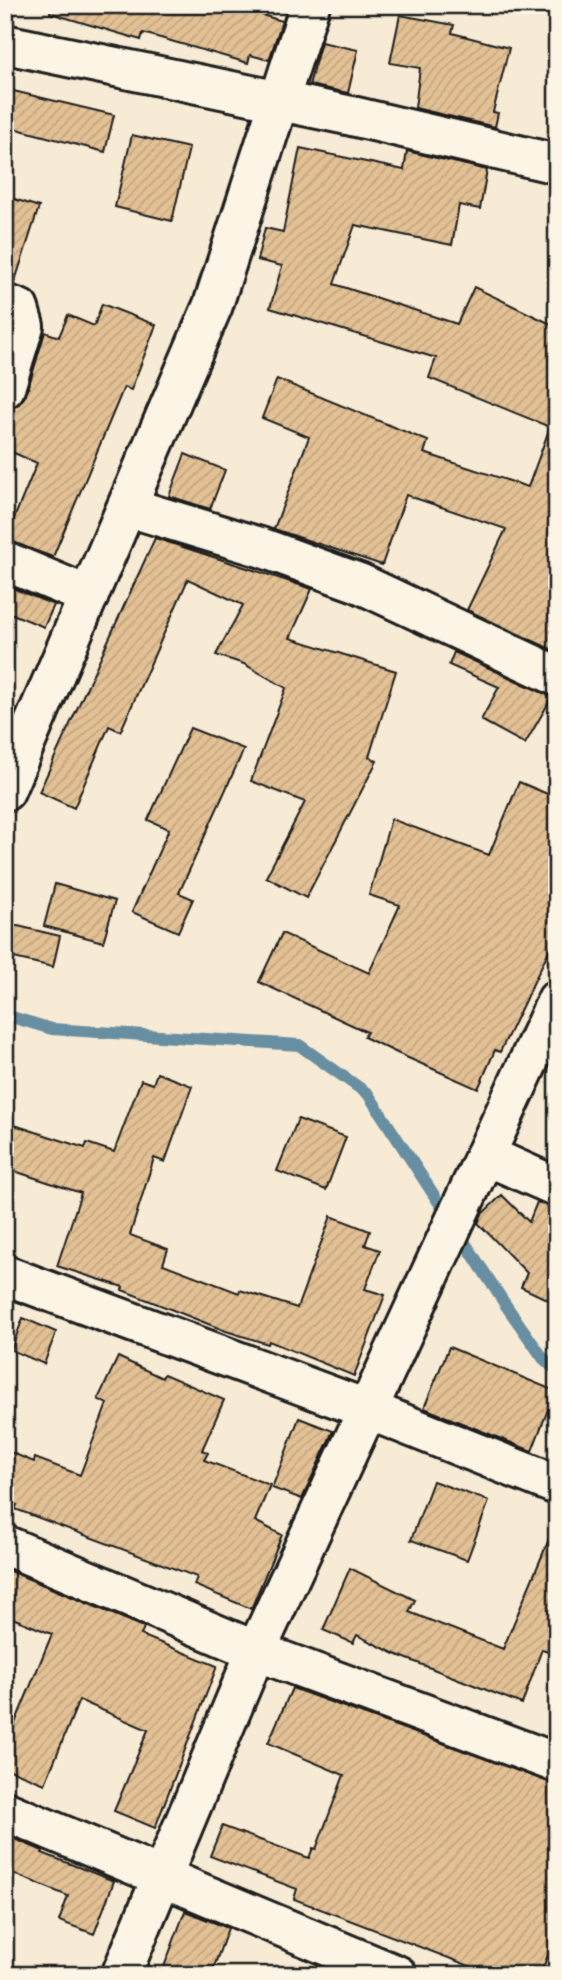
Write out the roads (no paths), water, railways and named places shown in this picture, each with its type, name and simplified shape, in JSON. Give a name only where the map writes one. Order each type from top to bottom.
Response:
[{"type":"street","points":[[5,791],[213,305],[310,5]]},
{"type":"street","points":[[5,44],[557,164]]},
{"type":"street","points":[[5,304],[19,309],[23,326],[5,388]]},
{"type":"street","points":[[128,508],[260,547],[359,583],[557,676]]},
{"type":"street","points":[[5,561],[89,596]]},
{"type":"street","points":[[121,1975],[256,1651],[557,1000]]},
{"type":"street","points":[[485,1155],[557,1187]]},
{"type":"street","points":[[5,1275],[369,1410],[557,1485]]},
{"type":"street","points":[[5,1545],[256,1651],[557,1763]]},
{"type":"street","points":[[5,1811],[162,1875],[350,1966],[397,1975]]},
{"type":"waterway","points":[[5,1015],[52,1029],[299,1045],[368,1094],[505,1304],[543,1358],[557,1371]]}]
